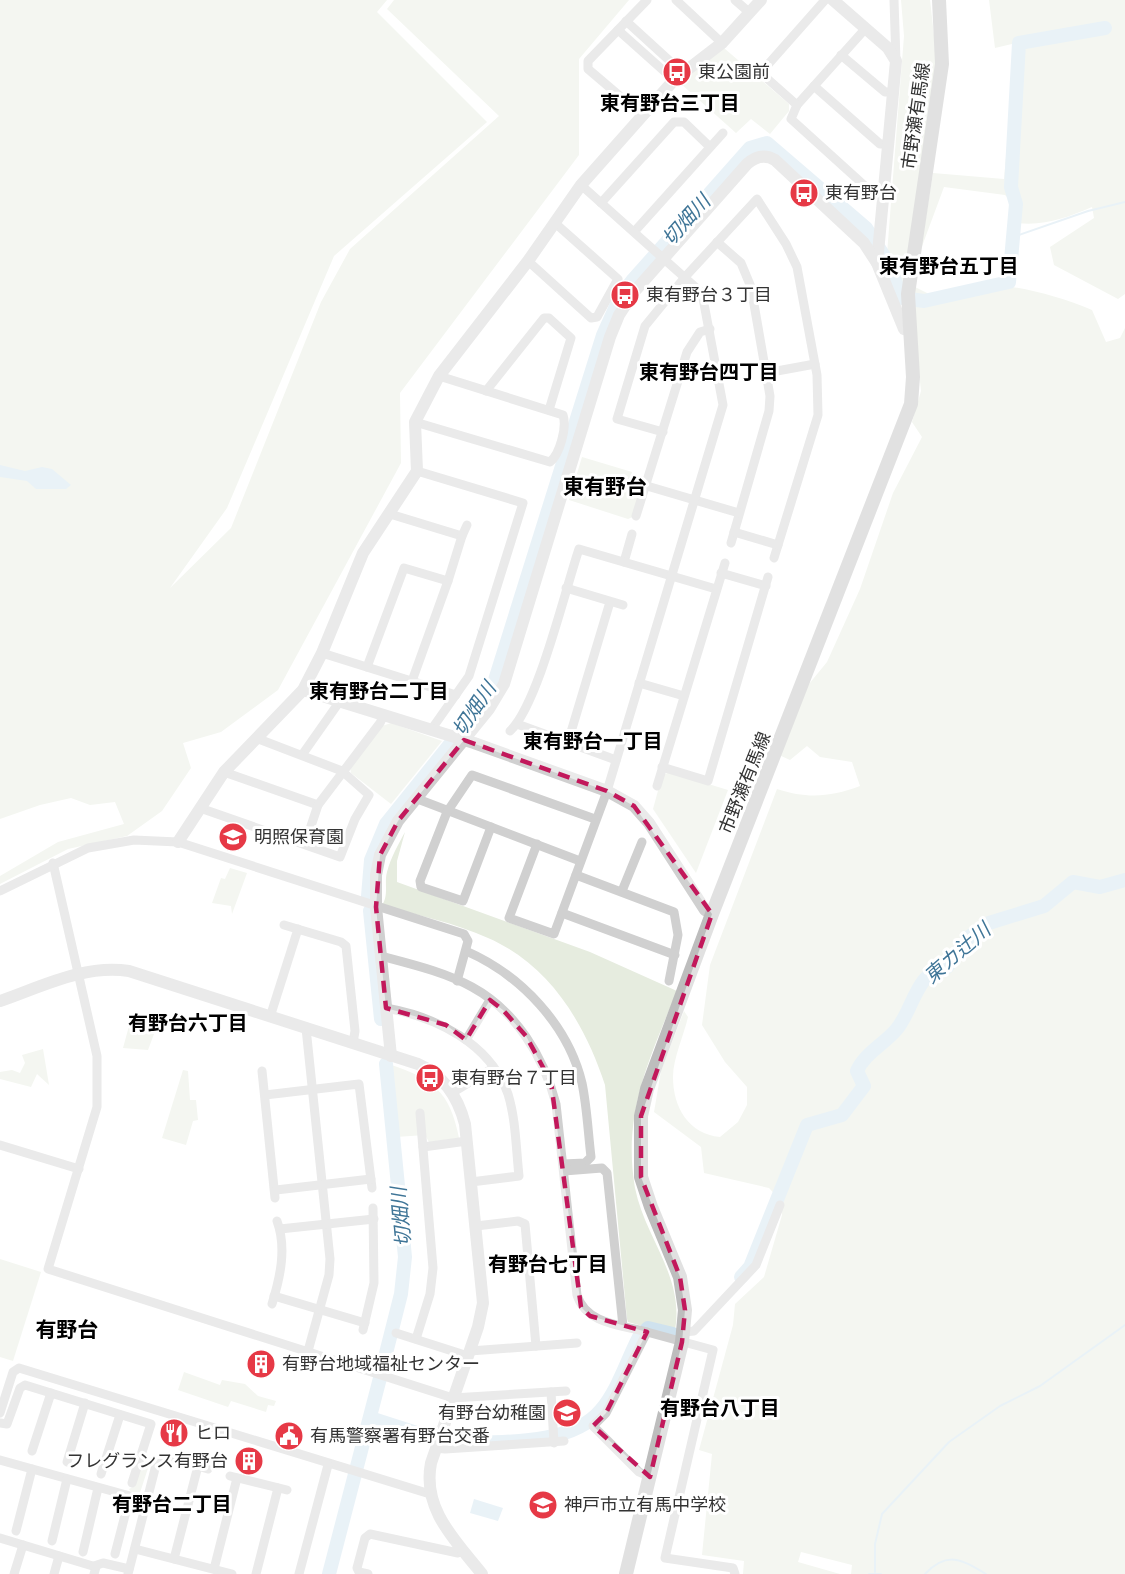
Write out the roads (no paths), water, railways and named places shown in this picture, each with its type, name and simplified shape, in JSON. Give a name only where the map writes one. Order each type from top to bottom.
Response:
[{"type":"main road","name":"市野瀬有馬線","points":[[626,1574],[683,1337],[685,1310],[681,1277],[651,1207],[641,1177],[640,1125],[651,1076],[712,914],[907,416],[913,386],[908,298],[941,82],[943,44],[939,0]]},
{"type":"street","points":[[642,115],[588,69],[588,61],[647,0]]},
{"type":"street","points":[[676,0],[722,43]]},
{"type":"street","points":[[735,0],[750,13]]},
{"type":"street","points":[[178,842],[224,772],[303,690],[322,653],[363,553],[417,471],[415,422],[439,376],[528,261],[581,185],[679,76],[722,43],[760,0]]},
{"type":"street","points":[[797,105],[762,74],[825,0]]},
{"type":"street","points":[[833,0],[892,51],[896,61]]},
{"type":"street","points":[[877,263],[894,92],[896,61],[894,0]]},
{"type":"street","points":[[626,21],[679,76]]},
{"type":"street","points":[[866,28],[797,105],[791,119],[876,196],[883,198]]},
{"type":"street","points":[[618,30],[679,76]]},
{"type":"street","points":[[841,55],[885,92],[894,92]]},
{"type":"street","points":[[814,86],[880,144],[888,144]]},
{"type":"street","points":[[601,203],[674,122],[684,122],[710,147]]},
{"type":"street","points":[[634,232],[723,133]]},
{"type":"street","points":[[391,1056],[376,907],[376,875],[380,855],[393,828],[415,798],[494,702],[509,671],[614,327],[630,297],[747,164],[756,157],[766,156],[775,160],[846,223],[864,243],[877,263],[904,329],[909,330]]},
{"type":"street","points":[[537,844],[510,918],[554,934],[607,791],[723,405],[702,293],[581,185]]},
{"type":"street","points":[[663,432],[617,419],[645,326],[685,277],[757,199],[786,244],[797,267],[815,364],[818,413],[774,558]]},
{"type":"street","points":[[528,261],[591,318],[597,317],[618,279],[555,223]]},
{"type":"street","points":[[717,242],[741,263],[747,275],[770,396],[769,411],[731,543]]},
{"type":"street","points":[[486,391],[544,318],[549,318],[571,338],[549,410]]},
{"type":"street","points":[[636,516],[687,352],[700,332],[710,329]]},
{"type":"street","points":[[766,373],[815,364]]},
{"type":"street","points":[[415,422],[550,462],[555,458],[566,423],[563,415],[439,376]]},
{"type":"street","points":[[417,471],[523,503],[469,676],[431,729]]},
{"type":"street","points":[[647,486],[739,513]]},
{"type":"street","points":[[390,514],[462,537]]},
{"type":"street","points":[[412,681],[467,525]]},
{"type":"street","points":[[734,532],[778,545]]},
{"type":"street","points":[[624,562],[632,534]]},
{"type":"street","points":[[616,760],[568,742],[514,728],[533,692],[579,549],[716,590]]},
{"type":"street","points":[[657,786],[724,563]]},
{"type":"street","points":[[367,667],[404,568],[448,581]]},
{"type":"street","points":[[662,767],[708,781],[767,581],[721,573]]},
{"type":"street","points":[[566,588],[623,605]]},
{"type":"street","points":[[568,742],[610,602]]},
{"type":"street","points":[[322,653],[456,695]]},
{"type":"street","points":[[639,683],[684,696]]},
{"type":"street","points":[[303,690],[431,729],[607,791],[634,806],[649,823],[705,910],[712,914]]},
{"type":"street","points":[[302,755],[340,701]]},
{"type":"street","points":[[305,844],[318,805],[384,715]]},
{"type":"street","points":[[200,808],[340,857],[354,819],[369,795],[342,771],[256,738]]},
{"type":"street","points":[[224,772],[318,805]]},
{"type":"street","points":[[490,827],[463,901],[421,887],[420,881],[447,812],[472,775],[595,819]]},
{"type":"street","points":[[415,798],[580,861]]},
{"type":"street","points":[[0,891],[88,848],[134,840],[178,842],[464,934],[468,941],[457,981]]},
{"type":"street","points":[[622,891],[642,842]]},
{"type":"street","points":[[53,864],[97,1056],[99,1085],[97,1107],[48,1269],[453,1398],[566,1391]]},
{"type":"street","points":[[576,875],[674,912],[678,935],[669,981]]},
{"type":"street","points":[[562,913],[675,955]]},
{"type":"street","points":[[284,925],[341,942],[346,946],[355,1031],[353,1043]]},
{"type":"street","points":[[270,1017],[298,929]]},
{"type":"street","points":[[466,951],[504,974],[532,996],[554,1021],[573,1054],[582,1084],[591,1157],[585,1163],[563,1168]]},
{"type":"street","points":[[381,956],[472,987],[503,1010],[526,1036],[551,1082],[556,1104],[577,1295],[581,1307],[590,1316],[647,1332],[683,1337],[713,1350],[664,1556],[667,1559],[733,1568],[735,1574]]},
{"type":"street","points":[[0,1001],[78,974],[106,969],[129,971],[423,1066],[439,1078],[452,1093],[462,1112],[467,1142],[483,1303],[469,1354],[430,1469],[430,1494],[437,1514],[482,1574]]},
{"type":"street","points":[[466,1040],[490,1000]]},
{"type":"street","points":[[386,1008],[446,1025],[466,1040],[494,1068],[507,1093],[513,1117],[519,1176],[471,1182]]},
{"type":"street","points":[[306,1028],[330,1259],[320,1310],[308,1351]]},
{"type":"street","points":[[452,1093],[494,1068]]},
{"type":"street","points":[[262,1071],[275,1194],[322,1185],[371,1183],[359,1084],[265,1095]]},
{"type":"street","points":[[416,1339],[430,1294],[433,1269],[420,1113]]},
{"type":"street","points":[[423,1147],[467,1142]]},
{"type":"street","points":[[0,1145],[79,1169]]},
{"type":"street","points":[[563,1168],[602,1168],[607,1173],[623,1326]]},
{"type":"street","points":[[683,1337],[693,1331],[756,1265],[780,1205]]},
{"type":"street","points":[[373,1208],[374,1220],[374,1283],[364,1327],[320,1310],[273,1300],[280,1276],[279,1225],[374,1220]]},
{"type":"street","points":[[476,1226],[518,1221],[525,1224],[536,1346]]},
{"type":"street","points":[[647,1332],[606,1413],[593,1426],[639,1472],[650,1477]]},
{"type":"street","points":[[396,1333],[469,1354],[577,1343]]},
{"type":"street","points":[[0,1413],[3,1395],[13,1372],[19,1368],[328,1465],[430,1494]]},
{"type":"street","points":[[0,1423],[7,1424],[20,1388],[25,1385],[151,1424],[132,1483]]},
{"type":"street","points":[[436,1448],[559,1442],[551,1392]]},
{"type":"street","points":[[32,1451],[51,1393]]},
{"type":"street","points":[[67,1462],[85,1403]]},
{"type":"street","points":[[101,1474],[120,1414]]},
{"type":"street","points":[[0,1538],[59,1556],[94,1570],[103,1563],[129,1572],[157,1461],[165,1457],[203,1468],[174,1559]]},
{"type":"street","points":[[0,1460],[130,1496],[115,1554]]},
{"type":"street","points":[[298,1574],[328,1465]]},
{"type":"street","points":[[16,1531],[32,1469]]},
{"type":"street","points":[[214,1569],[234,1477],[283,1489],[256,1574]]},
{"type":"street","points":[[52,1541],[67,1479]]},
{"type":"street","points":[[83,1552],[98,1488]]},
{"type":"street","points":[[368,1574],[359,1572],[357,1568],[365,1539],[370,1534],[458,1553],[463,1550]]},
{"type":"street","points":[[14,1574],[23,1545]]},
{"type":"street","points":[[135,1549],[232,1574]]},
{"type":"street","points":[[54,1574],[59,1556]]},
{"type":"street","points":[[694,1574],[696,1564]]},
{"type":"water","points":[[0,465],[25,471],[42,467],[52,469],[71,485],[66,489],[36,489],[27,481],[0,477]]},
{"type":"water","points":[[474,1499],[503,1508],[498,1521],[470,1513]]},
{"type":"waterway","name":"切畑川","points":[[368,896],[371,860],[386,824],[472,717],[495,680],[603,335],[621,295],[632,281],[750,148],[767,143],[866,228],[886,259],[902,298],[924,301],[1009,282],[1016,204],[1011,187],[1019,43],[1105,28]]},
{"type":"waterway","points":[[1013,237],[1088,211],[1125,202]]},
{"type":"waterway","name":"東カ辻川","points":[[741,1277],[750,1267],[807,1125],[842,1115],[864,1086],[857,1071],[860,1065],[896,1030],[916,992],[928,975],[947,967],[969,937],[989,923],[1044,906],[1073,882],[1100,887],[1125,880]]},
{"type":"waterway","name":"切畑川","points":[[370,911],[381,1019]]},
{"type":"waterway","name":"切畑川","points":[[382,1369],[401,1294],[405,1257],[386,1064]]},
{"type":"waterway","points":[[875,1572],[875,1544],[882,1514],[949,1442],[1000,1406],[1040,1386],[1125,1325]]},
{"type":"waterway","name":"東カ辻川","points":[[447,1444],[529,1440],[570,1431],[587,1422],[601,1410],[617,1384],[639,1337],[648,1328],[673,1334]]},
{"type":"waterway","name":"切畑川","points":[[329,1574],[380,1378]]},
{"type":"waterway","name":"東カ辻川","points":[[370,1418],[429,1437]]},
{"type":"waterway","points":[[925,1574],[940,1562],[947,1560],[962,1561],[986,1574]]},
{"type":"waterway","points":[[869,1574],[881,1574]]},
{"type":"place","name":"東公園前","points":[[677,72]]},
{"type":"place","name":"東有野台","points":[[804,193]]},
{"type":"place","name":"東有野台３丁目","points":[[625,295]]},
{"type":"place","name":"明照保育園","points":[[233,837]]},
{"type":"place","name":"東有野台７丁目","points":[[430,1078]]},
{"type":"place","name":"有野台地域福祉センター","points":[[261,1364]]},
{"type":"place","name":"有野台幼稚園","points":[[567,1413]]},
{"type":"place","name":"ヒロ","points":[[174,1433]]},
{"type":"place","name":"有馬警察署有野台交番","points":[[289,1436]]},
{"type":"place","name":"フレグランス有野台","points":[[249,1461]]},
{"type":"place","name":"神戸市立有馬中学校","points":[[543,1505]]},
{"type":"district","name":"東有野台三丁目","points":[[670,103]]},
{"type":"district","name":"東有野台五丁目","points":[[949,266]]},
{"type":"district","name":"東有野台四丁目","points":[[709,372]]},
{"type":"district","name":"東有野台","points":[[605,487]]},
{"type":"district","name":"東有野台二丁目","points":[[379,691]]},
{"type":"district","name":"東有野台一丁目","points":[[593,741]]},
{"type":"district","name":"有野台六丁目","points":[[188,1023]]},
{"type":"district","name":"有野台七丁目","points":[[548,1264]]},
{"type":"district","name":"有野台","points":[[67,1330]]},
{"type":"district","name":"有野台八丁目","points":[[720,1408]]},
{"type":"district","name":"有野台二丁目","points":[[172,1504]]}]
